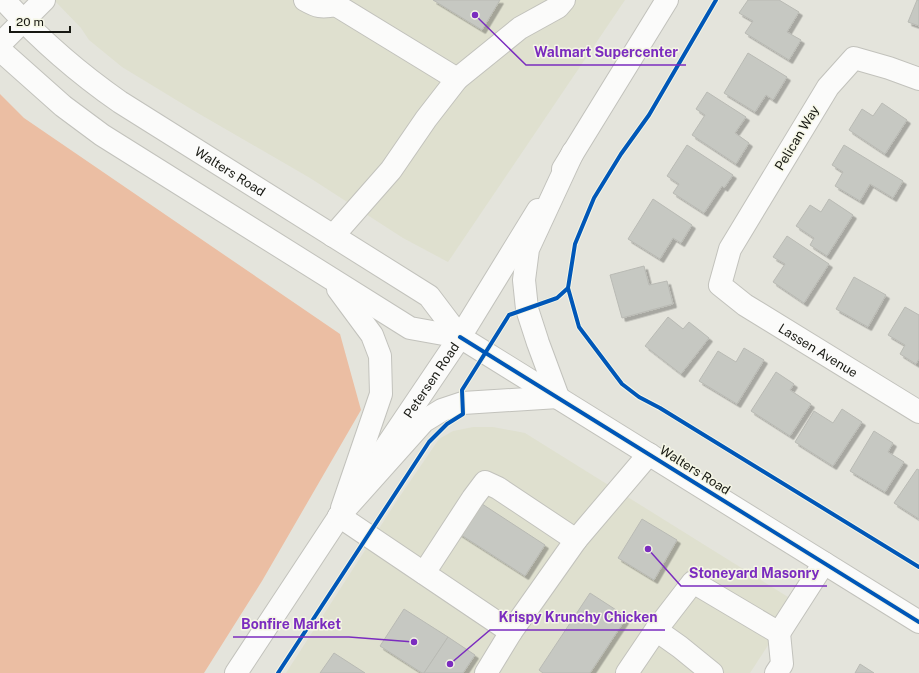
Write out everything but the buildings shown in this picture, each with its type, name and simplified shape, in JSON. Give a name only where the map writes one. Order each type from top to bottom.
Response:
[{"type":"main road","name":"Walters Road","points":[[4,0],[22,21],[86,78],[120,102],[429,296],[460,336],[919,622]]},
{"type":"main road","points":[[0,44],[44,0]]},
{"type":"main road","points":[[305,0],[322,8],[337,2],[457,79]]},
{"type":"main road","points":[[333,236],[391,170],[426,119],[457,79],[520,28],[558,7],[564,0]]},
{"type":"main road","name":"Petersen Road","points":[[236,673],[460,336],[667,0]]},
{"type":"main road","name":"Walters Road","points":[[0,50],[63,106],[102,135],[410,328],[460,336]]},
{"type":"main road","name":"Pelican Way","points":[[720,285],[730,249],[828,87],[854,58],[888,68],[919,80]]},
{"type":"main road","points":[[339,516],[424,421],[442,410],[463,403],[558,397],[527,309],[524,280],[528,248],[573,152]]},
{"type":"main road","points":[[329,277],[372,335],[380,356],[381,394],[339,516]]},
{"type":"main road","name":"Lassen Avenue","points":[[720,285],[746,305],[919,412]]},
{"type":"main road","points":[[486,673],[511,632],[576,540],[649,454]]},
{"type":"main road","points":[[424,573],[485,482],[498,488],[576,540]]},
{"type":"main road","points":[[339,516],[511,632]]},
{"type":"main road","points":[[776,673],[782,664],[779,633],[824,563]]},
{"type":"main road","points":[[626,673],[656,630],[693,582],[779,633]]},
{"type":"main road","points":[[656,630],[712,673]]},
{"type":"shaded area","points":[[54,0],[625,0],[448,262],[403,238],[310,178],[122,67],[89,40],[81,28]]},
{"type":"shaded area","points":[[0,94],[24,118],[340,334],[361,410],[262,581],[204,673],[0,673]]},
{"type":"shaded area","points":[[473,427],[493,427],[525,433],[796,602],[750,673],[286,673],[398,499],[439,439],[453,431]]},
{"type":"cycle path","points":[[278,673],[429,442],[447,424],[463,414],[462,390],[509,315],[557,298],[568,288],[575,244],[594,198],[621,154],[649,115],[716,0]]},
{"type":"cycle path","points":[[568,288],[579,327],[622,384],[639,397],[660,408],[919,567]]},
{"type":"cycle path","points":[[460,337],[919,622]]},
{"type":"place","name":"Walmart Supercenter","points":[[475,15]]},
{"type":"place","name":"Stoneyard Masonry","points":[[648,549]]},
{"type":"place","name":"Bonfire Market","points":[[414,642]]},
{"type":"place","name":"Krispy Krunchy Chicken","points":[[450,664]]}]
